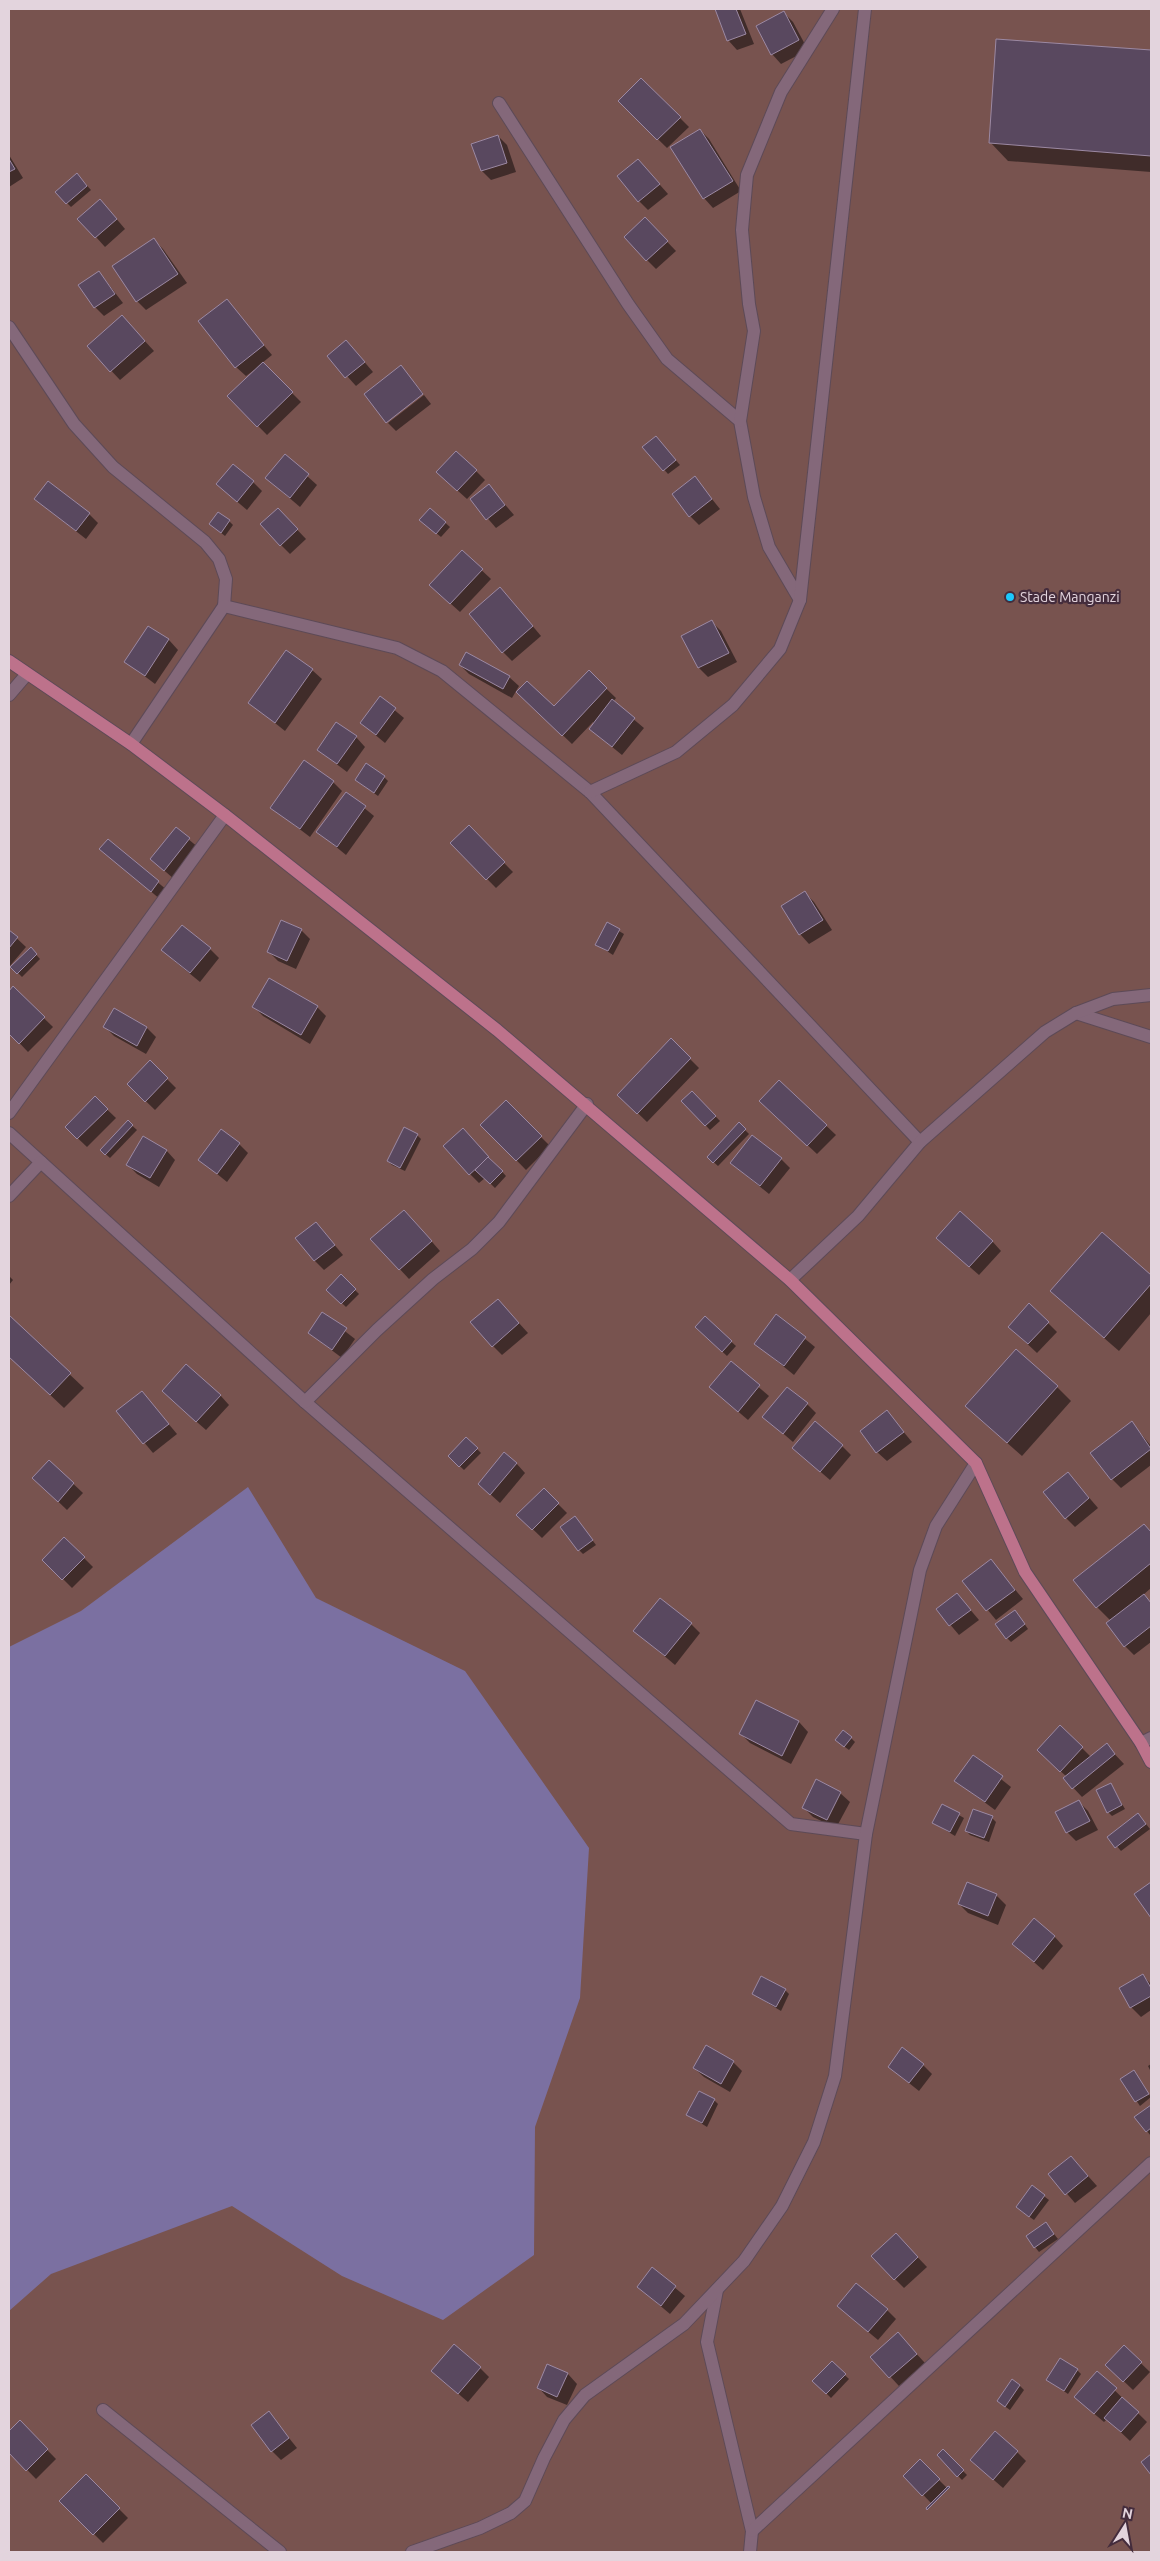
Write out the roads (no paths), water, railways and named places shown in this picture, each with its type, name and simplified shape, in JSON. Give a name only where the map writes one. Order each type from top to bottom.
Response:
[{"type":"main road","points":[[9,661],[131,744],[225,815],[497,1030],[790,1280],[976,1464],[1025,1572],[1146,1741],[1151,1762]]},
{"type":"street","points":[[800,600],[769,547],[754,497],[740,421],[754,331],[749,304],[742,230],[747,175],[781,92],[834,9]]},
{"type":"street","points":[[590,792],[676,752],[733,705],[780,649],[800,600],[865,9]]},
{"type":"street","points":[[499,104],[628,304],[667,358],[740,421]]},
{"type":"street","points":[[9,327],[74,424],[113,467],[205,542],[219,559],[226,579],[224,606],[131,744]]},
{"type":"street","points":[[224,606],[397,648],[435,667],[590,792],[920,1142]]},
{"type":"street","points":[[9,695],[27,674]]},
{"type":"street","points":[[9,1113],[225,815]]},
{"type":"street","points":[[790,1280],[858,1216],[920,1142],[1045,1032],[1076,1013],[1113,999],[1151,995]]},
{"type":"street","points":[[1076,1013],[1151,1037]]},
{"type":"street","points":[[305,1402],[377,1330],[433,1279],[472,1249],[499,1222],[586,1104]]},
{"type":"street","points":[[9,1134],[305,1402],[791,1824],[866,1834]]},
{"type":"street","points":[[9,1196],[41,1162]]},
{"type":"street","points":[[412,2552],[480,2528],[511,2513],[525,2500],[564,2420],[585,2395],[684,2324],[744,2260],[782,2206],[814,2142],[835,2076],[866,1834],[920,1570],[936,1526],[976,1464]]},
{"type":"street","points":[[752,2531],[1151,2163]]},
{"type":"street","points":[[717,2290],[707,2342],[752,2531],[750,2552]]},
{"type":"street","points":[[103,2410],[280,2552]]},
{"type":"place","name":"Stade Manganzi","points":[[1010,597]]}]
